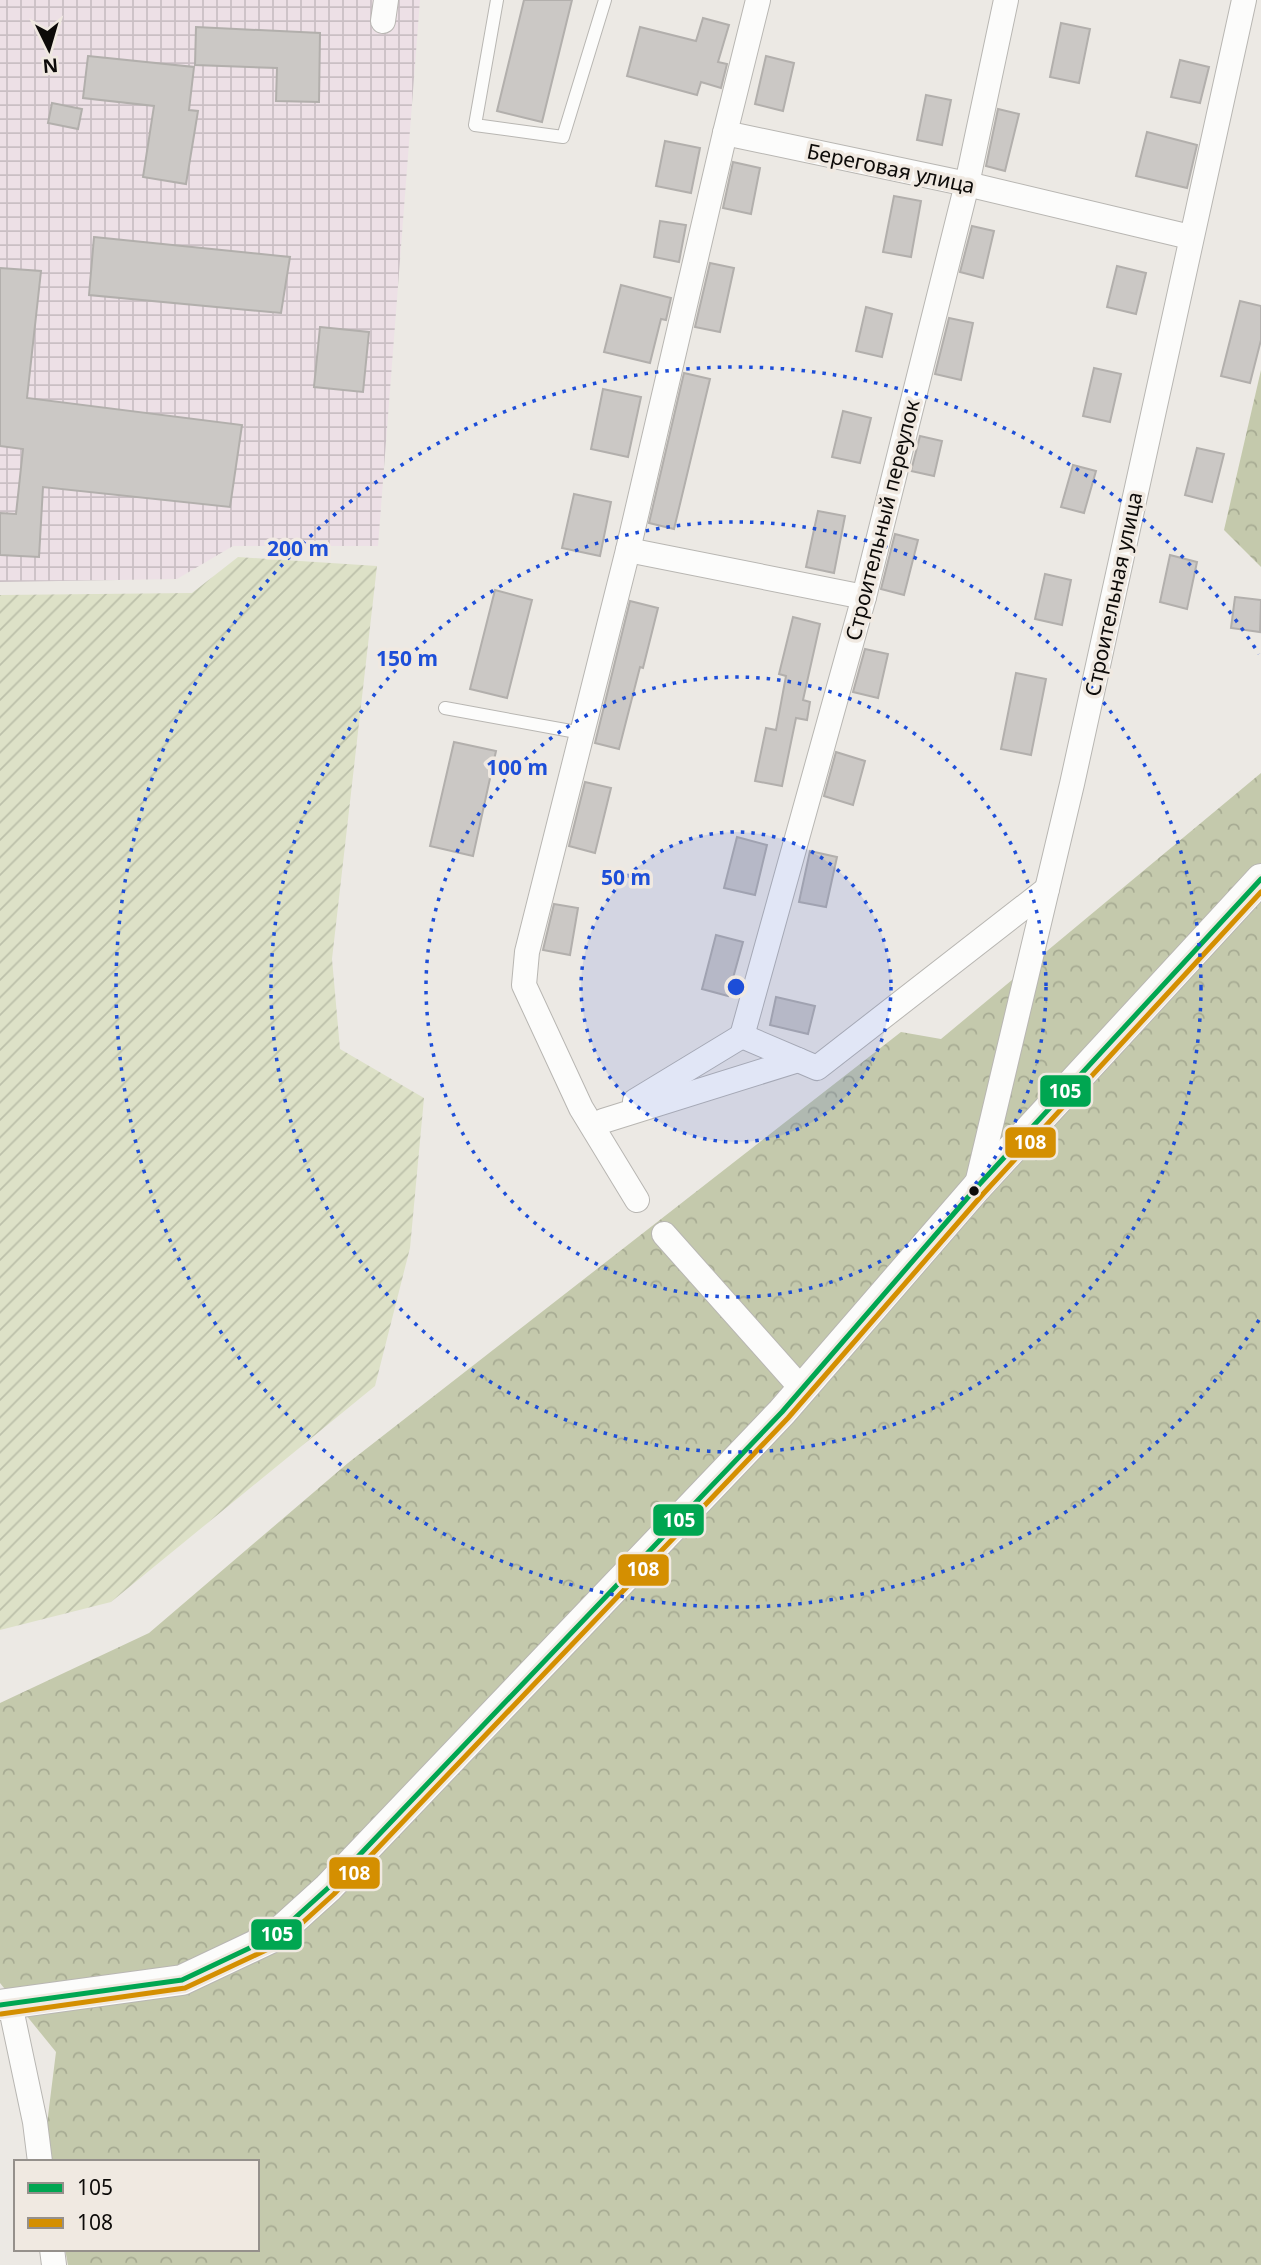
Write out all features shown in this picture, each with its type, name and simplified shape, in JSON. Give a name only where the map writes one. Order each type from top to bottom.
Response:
[{"type":"street","points":[[637,1200],[598,1124],[582,1108],[524,985],[527,952],[628,550],[758,0]]},
{"type":"street","name":"Строительный переулок","points":[[742,1036],[864,597],[967,184],[1006,0]]},
{"type":"street","name":"Строительная улица","points":[[976,1188],[1072,784],[1244,0]]},
{"type":"street","name":"Береговая улица","points":[[725,133],[967,184],[1190,237]]},
{"type":"street","points":[[628,550],[864,597]]},
{"type":"street","points":[[40,2160],[34,2122],[5,2005],[181,1980],[275,1936],[328,1888],[802,1389],[976,1188],[1261,879]]},
{"type":"street","points":[[598,1124],[742,1036],[817,1068],[1047,890]]},
{"type":"street","points":[[598,1124],[798,1060]]},
{"type":"street","points":[[664,1234],[802,1389]]},
{"type":"lane","points":[[497,0],[475,125],[563,137],[605,0]]},
{"type":"lane","points":[[445,708],[582,733]]},
{"type":"shaded area","points":[[0,0],[420,0],[378,546],[233,546],[177,579],[0,582]]},
{"type":"green space","points":[[1261,370],[1261,567],[1224,530]]},
{"type":"green space","points":[[238,557],[377,566],[332,959],[340,1049],[424,1098],[410,1248],[375,1386],[111,1602],[0,1630],[0,595],[192,593]]},
{"type":"green space","points":[[1261,773],[1261,2265],[68,2265],[65,2251],[259,2251],[259,2160],[52,2160],[47,2124],[56,2052],[0,1983],[0,1703],[149,1633],[348,1463],[901,1032],[941,1039]]},
{"type":"building","points":[[524,0],[572,0],[542,122],[497,111]]},
{"type":"building","points":[[703,18],[729,25],[718,62],[727,64],[721,88],[701,82],[697,95],[627,76],[640,27],[696,41]]},
{"type":"building","points":[[1061,23],[1090,29],[1079,83],[1050,77]]},
{"type":"building","points":[[196,27],[320,33],[319,102],[276,101],[277,68],[195,65]]},
{"type":"building","points":[[88,56],[194,67],[189,110],[198,111],[186,184],[143,177],[154,106],[83,98]]},
{"type":"building","points":[[766,56],[794,63],[783,111],[755,104]]},
{"type":"building","points":[[1180,60],[1209,67],[1200,103],[1171,97]]},
{"type":"building","points":[[926,95],[951,100],[942,145],[917,140]]},
{"type":"building","points":[[52,103],[82,109],[78,129],[48,123]]},
{"type":"building","points":[[998,109],[1019,114],[1005,171],[986,166]]},
{"type":"building","points":[[1147,132],[1197,145],[1187,188],[1136,176]]},
{"type":"building","points":[[665,141],[700,148],[691,193],[656,186]]},
{"type":"building","points":[[733,162],[760,168],[751,214],[723,208]]},
{"type":"building","points":[[894,196],[921,201],[911,257],[883,252]]},
{"type":"building","points":[[660,221],[686,225],[679,262],[654,257]]},
{"type":"building","points":[[972,226],[994,231],[983,278],[960,272]]},
{"type":"building","points":[[94,237],[290,257],[281,313],[89,295]]},
{"type":"building","points":[[710,263],[734,268],[720,332],[695,327]]},
{"type":"building","points":[[1117,266],[1146,273],[1136,314],[1107,307]]},
{"type":"building","points":[[0,268],[41,271],[27,398],[242,425],[230,507],[43,487],[39,557],[0,555],[0,513],[16,514],[23,449],[0,446]]},
{"type":"building","points":[[621,285],[671,298],[666,320],[661,319],[650,363],[604,352]]},
{"type":"building","points":[[1240,301],[1261,306],[1261,340],[1250,383],[1221,376]]},
{"type":"building","points":[[866,307],[892,314],[882,357],[856,351]]},
{"type":"building","points":[[949,318],[973,323],[961,380],[935,374]]},
{"type":"building","points":[[320,327],[369,332],[363,392],[314,387]]},
{"type":"building","points":[[1094,368],[1121,374],[1110,422],[1083,416]]},
{"type":"building","points":[[684,373],[710,379],[674,529],[649,523]]},
{"type":"building","points":[[603,389],[641,397],[628,457],[591,449]]},
{"type":"building","points":[[843,411],[871,418],[860,463],[832,457]]},
{"type":"building","points":[[920,436],[942,441],[934,476],[911,471]]},
{"type":"building","points":[[1197,448],[1224,454],[1212,502],[1185,495]]},
{"type":"building","points":[[1073,465],[1096,471],[1084,513],[1061,507]]},
{"type":"building","points":[[574,494],[611,502],[600,556],[562,548]]},
{"type":"building","points":[[818,511],[845,516],[834,573],[806,567]]},
{"type":"building","points":[[895,534],[918,540],[904,595],[881,589]]},
{"type":"building","points":[[1170,555],[1197,562],[1187,609],[1160,602]]},
{"type":"building","points":[[1045,574],[1071,580],[1062,625],[1035,619]]},
{"type":"building","points":[[495,590],[532,600],[507,698],[470,689]]},
{"type":"building","points":[[1235,597],[1261,600],[1260,632],[1231,628]]},
{"type":"building","points":[[630,601],[658,608],[619,749],[595,743]]},
{"type":"building","points":[[793,617],[820,624],[803,700],[810,702],[807,720],[796,718],[782,786],[755,781],[766,728],[776,730],[786,676],[779,674]]},
{"type":"building","points":[[865,649],[888,654],[878,698],[853,692]]},
{"type":"building","points":[[1016,673],[1046,679],[1031,755],[1001,749]]},
{"type":"building","points":[[454,742],[496,751],[473,856],[430,846]]},
{"type":"building","points":[[836,752],[865,761],[853,805],[824,796]]},
{"type":"building","points":[[585,782],[611,788],[595,853],[569,846]]},
{"type":"building","points":[[737,837],[767,845],[755,895],[724,888]]},
{"type":"building","points":[[810,851],[837,857],[826,907],[799,902]]},
{"type":"building","points":[[554,904],[578,908],[570,955],[543,950]]},
{"type":"building","points":[[716,935],[743,942],[728,996],[702,989]]},
{"type":"building","points":[[776,997],[815,1006],[808,1034],[770,1025]]},
{"type":"transit line","name":"105","points":[[0,2005],[182,1980],[275,1936],[328,1888],[782,1412],[976,1188],[1261,879]]},
{"type":"transit line","name":"108","points":[[1,2014],[185,1988],[279,1944],[334,1894],[788,1418],[983,1194],[1261,892]]}]
